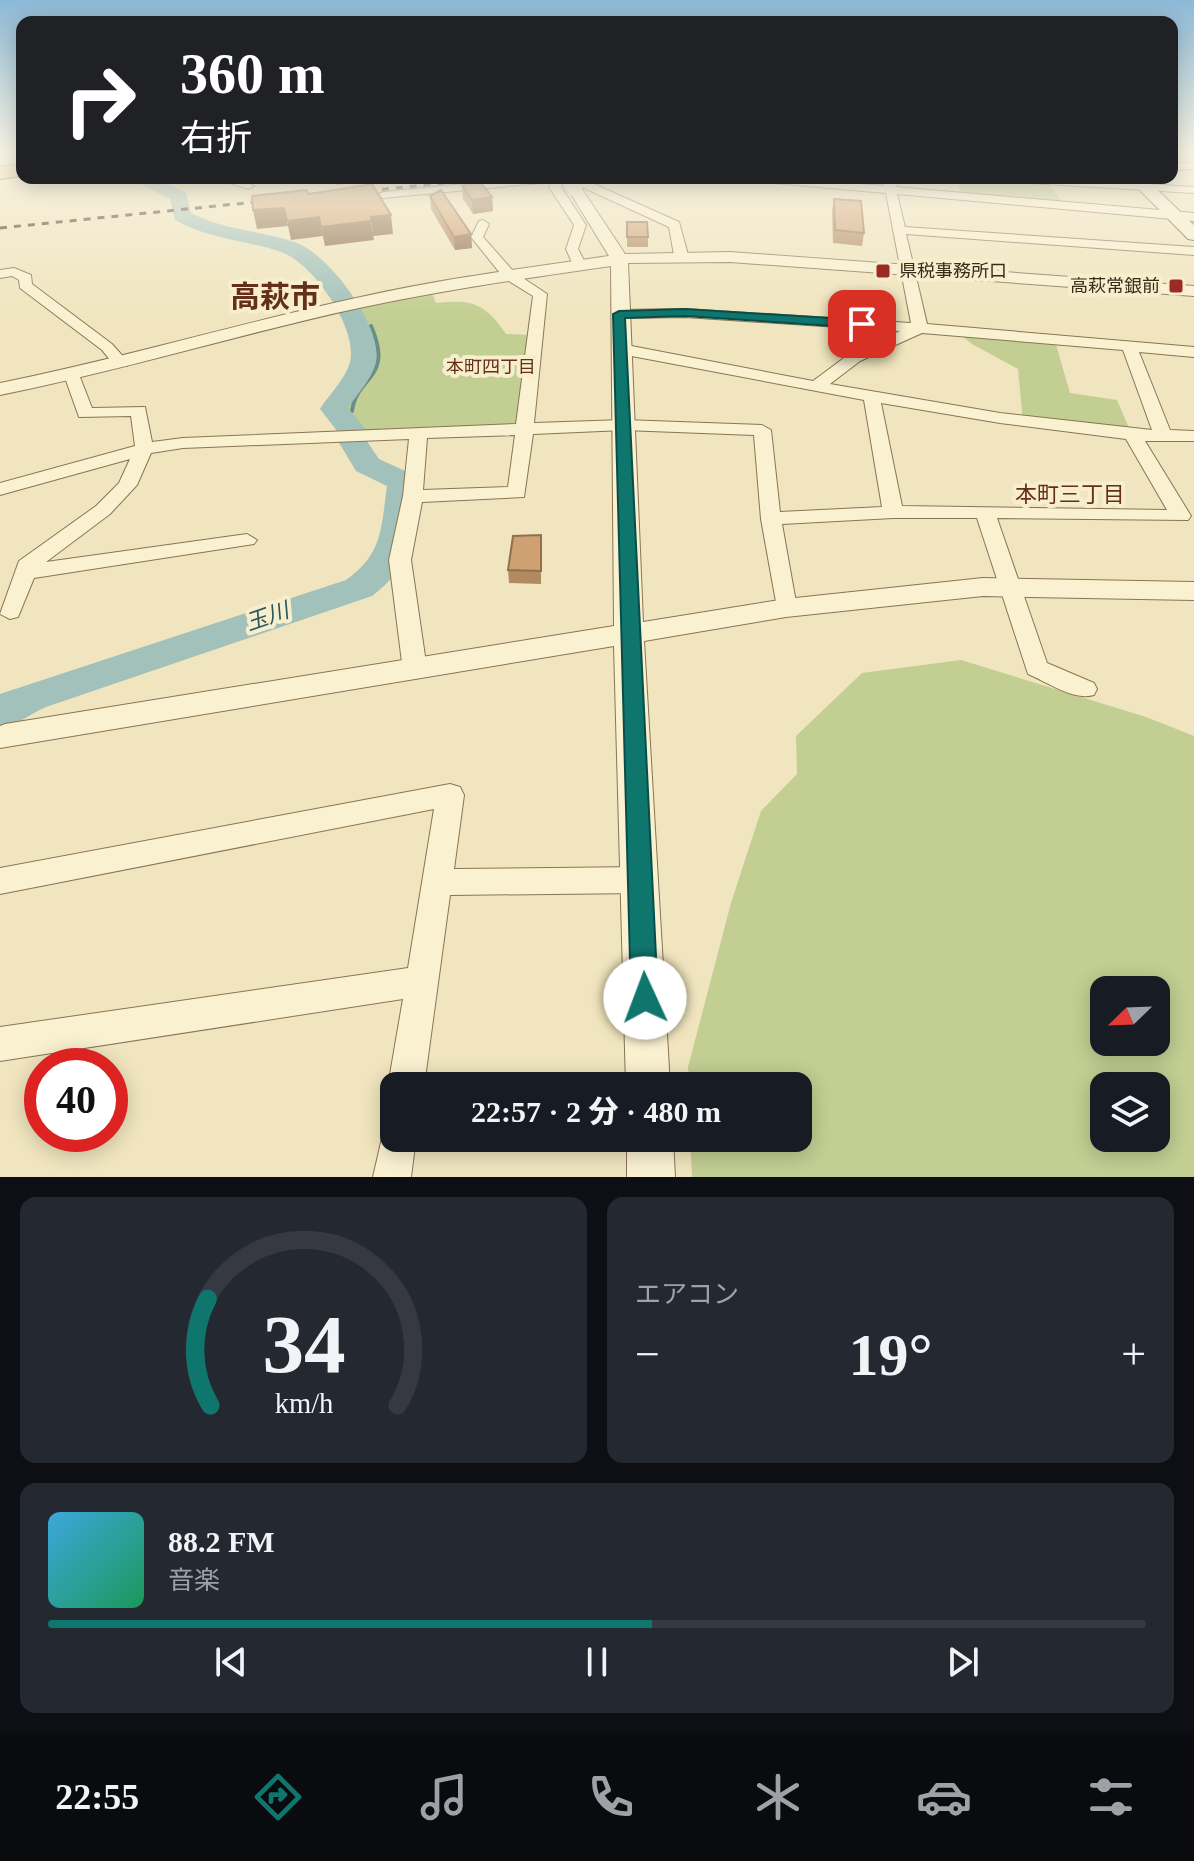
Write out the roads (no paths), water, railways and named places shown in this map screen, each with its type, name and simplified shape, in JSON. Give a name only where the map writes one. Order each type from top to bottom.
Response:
[{"type":"main road","points":[[1166,207],[1194,235]]},
{"type":"street","points":[[568,207],[580,225],[572,249],[579,264]]},
{"type":"street","points":[[590,207],[619,258],[629,635],[647,1072]]},
{"type":"street","points":[[632,207],[675,225],[681,255]]},
{"type":"street","points":[[894,207],[920,328]]},
{"type":"street","points":[[1076,207],[1194,217]]},
{"type":"street","points":[[413,496],[517,493],[540,294],[509,275],[477,237],[483,224]]},
{"type":"street","points":[[900,230],[1194,251]]},
{"type":"street","points":[[0,389],[72,375],[349,305],[619,258],[681,255],[1194,291]]},
{"type":"street","points":[[0,274],[14,272],[26,278],[25,285],[107,347],[121,363]]},
{"type":"street","points":[[619,314],[685,313],[920,328],[1130,349],[1194,352]]},
{"type":"street","points":[[818,385],[854,358],[920,328]]},
{"type":"street","points":[[621,349],[818,385],[872,398],[1043,425],[1132,435],[1194,436]]},
{"type":"street","points":[[1130,349],[1162,434]]},
{"type":"street","points":[[10,612],[27,566],[103,510],[127,485],[144,449],[139,411],[85,413],[72,375]]},
{"type":"street","points":[[872,398],[893,512]]},
{"type":"street","points":[[0,489],[144,449],[183,443],[624,425],[762,430],[771,519],[786,608]]},
{"type":"street","points":[[415,670],[400,560],[413,496],[418,433]]},
{"type":"street","points":[[771,519],[893,512],[1181,516],[1132,435]]},
{"type":"street","points":[[985,512],[1037,668],[1085,689]]},
{"type":"street","points":[[25,572],[247,540]]},
{"type":"street","points":[[2,739],[786,608],[983,587],[1194,591]]},
{"type":"street","points":[[0,881],[450,795],[408,1072]]},
{"type":"street","points":[[437,882],[640,880]]},
{"type":"street","points":[[0,1044],[422,981]]},
{"type":"street","points":[[392,1177],[396,1152]]},
{"type":"street","points":[[650,1152],[651,1177]]},
{"type":"waterway","name":"玉川","points":[[181,207],[182,216],[204,228],[291,248],[307,258],[334,287],[349,308],[363,346],[363,363],[334,409],[351,430]]},
{"type":"waterway","points":[[352,411],[355,399],[376,367],[377,344],[371,326]]},
{"type":"waterway","name":"玉川","points":[[0,715],[10,706],[32,697],[359,588],[373,578],[391,555],[398,529],[403,482],[367,465],[353,441]]},
{"type":"railway","points":[[0,228],[207,207]]},
{"type":"place","name":"県税事務所口","points":[[883,271]]},
{"type":"place","name":"高萩常銀前","points":[[1176,286]]},
{"type":"district","name":"高萩市","points":[[275,297]]},
{"type":"district","name":"本町四丁目","points":[[491,367]]},
{"type":"district","name":"本町三丁目","points":[[1070,494]]}]
